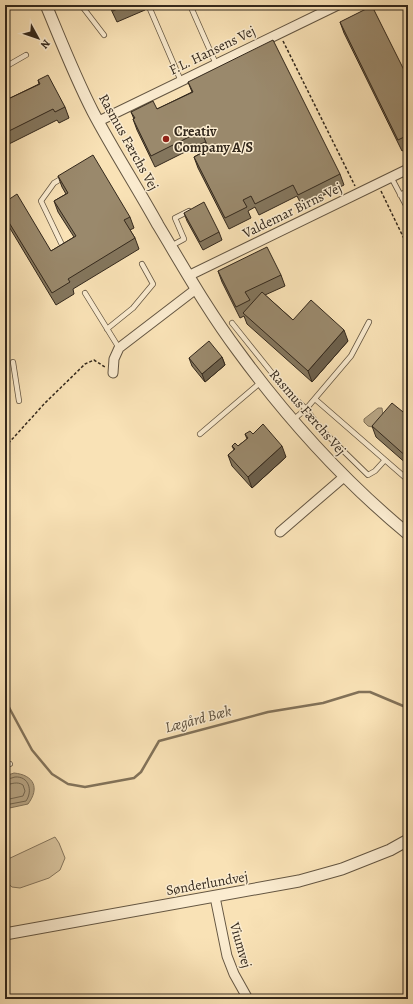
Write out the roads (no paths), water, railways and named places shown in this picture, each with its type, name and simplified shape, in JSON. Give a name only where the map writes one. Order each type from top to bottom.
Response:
[{"type":"street","name":"Rasmus Færchs Vej","points":[[46,5],[70,63],[99,120],[188,276],[237,351],[312,442],[371,502],[408,534]]},
{"type":"street","name":"F.L. Hansens Vej","points":[[99,120],[338,5]]},
{"type":"street","name":"Valdemar Birns Vej","points":[[188,276],[408,168]]},
{"type":"street","points":[[113,374],[114,359],[119,348],[196,289]]},
{"type":"street","name":"Rasmus Færchs Vej","points":[[280,532],[345,476]]},
{"type":"street","name":"Sønderlundvej","points":[[5,934],[299,881],[342,869],[390,850],[408,840]]},
{"type":"street","name":"Viumvej","points":[[215,897],[227,956],[234,974],[248,999]]},
{"type":"lane","points":[[81,5],[104,35]]},
{"type":"lane","points":[[190,5],[216,64]]},
{"type":"lane","points":[[150,9],[181,81]]},
{"type":"lane","points":[[5,67],[26,55]]},
{"type":"lane","points":[[64,247],[41,201],[54,183],[66,176]]},
{"type":"lane","points":[[390,177],[408,209]]},
{"type":"lane","points":[[400,195],[408,191]]},
{"type":"lane","points":[[171,246],[184,239],[175,218],[195,209]]},
{"type":"lane","points":[[108,329],[133,308],[153,284],[142,264]]},
{"type":"lane","points":[[85,293],[119,348]]},
{"type":"lane","points":[[232,322],[284,388],[306,409],[322,430],[368,475],[375,471],[385,460]]},
{"type":"lane","points":[[293,420],[306,409],[351,356],[369,322]]},
{"type":"lane","points":[[13,362],[19,401]]},
{"type":"lane","points":[[200,434],[261,382]]},
{"type":"lane","points":[[315,399],[408,480]]},
{"type":"water","points":[[378,408],[382,408],[383,415],[372,427],[368,426],[364,422],[364,419]]},
{"type":"water","points":[[14,773],[21,774],[30,779],[33,783],[34,793],[28,804],[5,809],[5,776]]},
{"type":"waterway","name":"Lægård Bæk","points":[[5,700],[32,750],[52,774],[68,784],[85,787],[134,778],[141,772],[159,741],[268,712],[323,703],[359,692],[370,692],[408,708]]},
{"type":"place","name":"Creativ Company A/S","points":[[166,139]]}]
